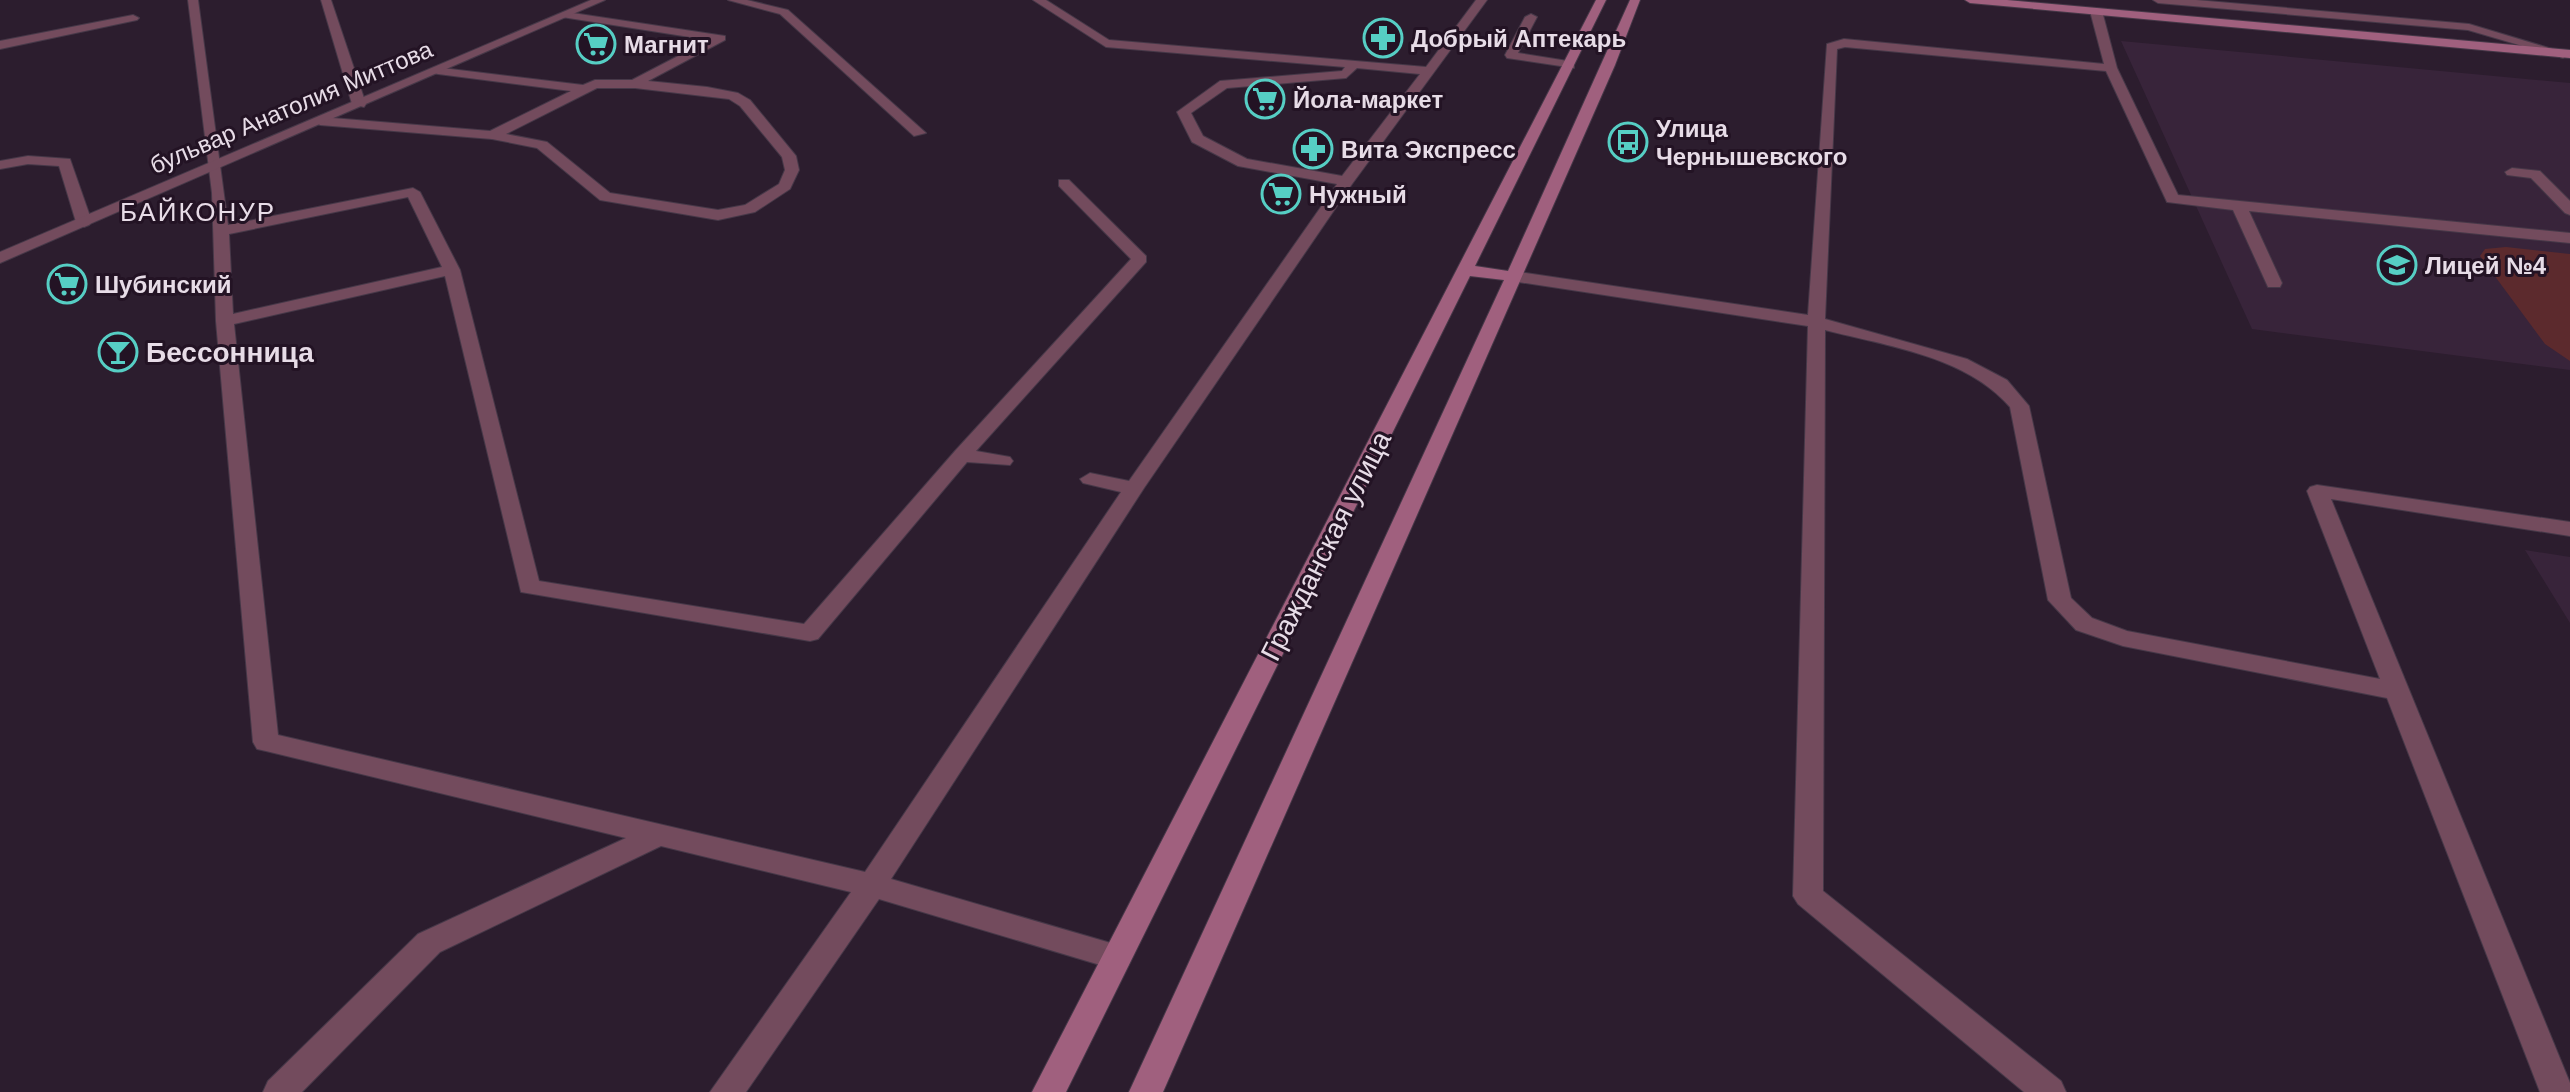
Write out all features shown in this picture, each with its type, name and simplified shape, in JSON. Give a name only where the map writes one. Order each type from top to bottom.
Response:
[{"type":"main road","name":"Гражданская улица","points":[[1049,1092],[1601,0]]},
{"type":"main road","name":"Гражданская улица","points":[[1146,1092],[1609,65],[1635,0]]},
{"type":"main road","points":[[1970,0],[2566,54]]},
{"type":"main road","points":[[1463,270],[1512,276]]},
{"type":"street","points":[[193,0],[215,166],[225,321],[266,742],[872,885],[1117,957]]},
{"type":"street","points":[[326,0],[359,104]]},
{"type":"street","name":"бульвар Анатолия Миттова","points":[[0,258],[600,0]]},
{"type":"street","points":[[733,0],[784,12],[919,133]]},
{"type":"street","points":[[727,1092],[872,885],[1134,488],[1346,181],[1482,0]]},
{"type":"street","points":[[2158,0],[2469,27],[2566,54]]},
{"type":"street","points":[[1047,2],[1106,43],[1429,71]]},
{"type":"street","points":[[2096,11],[2111,68],[2172,199],[2570,238]]},
{"type":"street","points":[[566,15],[721,38],[635,84]]},
{"type":"street","points":[[1531,17],[1511,55],[1570,65]]},
{"type":"street","points":[[0,45],[133,18]]},
{"type":"street","points":[[2049,1092],[1808,896],[1817,322],[1831,47],[1844,43],[2111,68]]},
{"type":"street","points":[[1346,181],[1243,163],[1197,139],[1184,112],[1224,84],[1346,74],[1355,63]]},
{"type":"street","points":[[438,70],[584,89]]},
{"type":"street","points":[[320,121],[492,135],[542,145],[605,197],[718,215],[750,209],[785,186],[792,170],[789,156],[745,103],[733,96],[707,91],[635,84],[595,84],[492,135]]},
{"type":"street","points":[[0,165],[28,160],[65,162],[84,222]]},
{"type":"street","points":[[2512,172],[2535,174],[2570,210]]},
{"type":"street","points":[[221,231],[413,192],[452,270],[529,587],[810,633],[962,455],[1140,259],[1064,183]]},
{"type":"street","points":[[2239,206],[2274,283]]},
{"type":"street","points":[[225,321],[452,270]]},
{"type":"street","points":[[1512,276],[1817,322],[1961,363],[2000,384],[2019,406],[2060,600],[2084,624],[2123,638],[2395,691]]},
{"type":"street","points":[[962,455],[1003,461]]},
{"type":"street","points":[[1090,479],[1134,488]]},
{"type":"street","points":[[2557,1092],[2317,491],[2570,529]]},
{"type":"street","points":[[280,1092],[429,943],[658,835]]},
{"type":"shaded area","name":"Лицей №4","points":[[2121,41],[2570,83],[2570,370],[2252,329]]},
{"type":"shaded area","points":[[2506,247],[2570,254],[2570,361],[2545,344],[2480,256],[2485,249]]},
{"type":"shaded area","points":[[2525,550],[2570,557],[2570,623]]},
{"type":"place","name":"Добрый Аптекарь","points":[[1383,38]]},
{"type":"place","name":"Магнит","points":[[596,44]]},
{"type":"place","name":"Йола-маркет","points":[[1265,99]]},
{"type":"place","name":"Улица Чернышевского","points":[[1628,142]]},
{"type":"place","name":"Вита Экспресс","points":[[1313,149]]},
{"type":"place","name":"Нужный","points":[[1281,194]]},
{"type":"place","name":"Лицей №4","points":[[2397,265]]},
{"type":"place","name":"Шубинский","points":[[67,284]]},
{"type":"place","name":"Бессонница","points":[[118,352]]},
{"type":"district","name":"БАЙКОНУР","points":[[198,212]]}]
